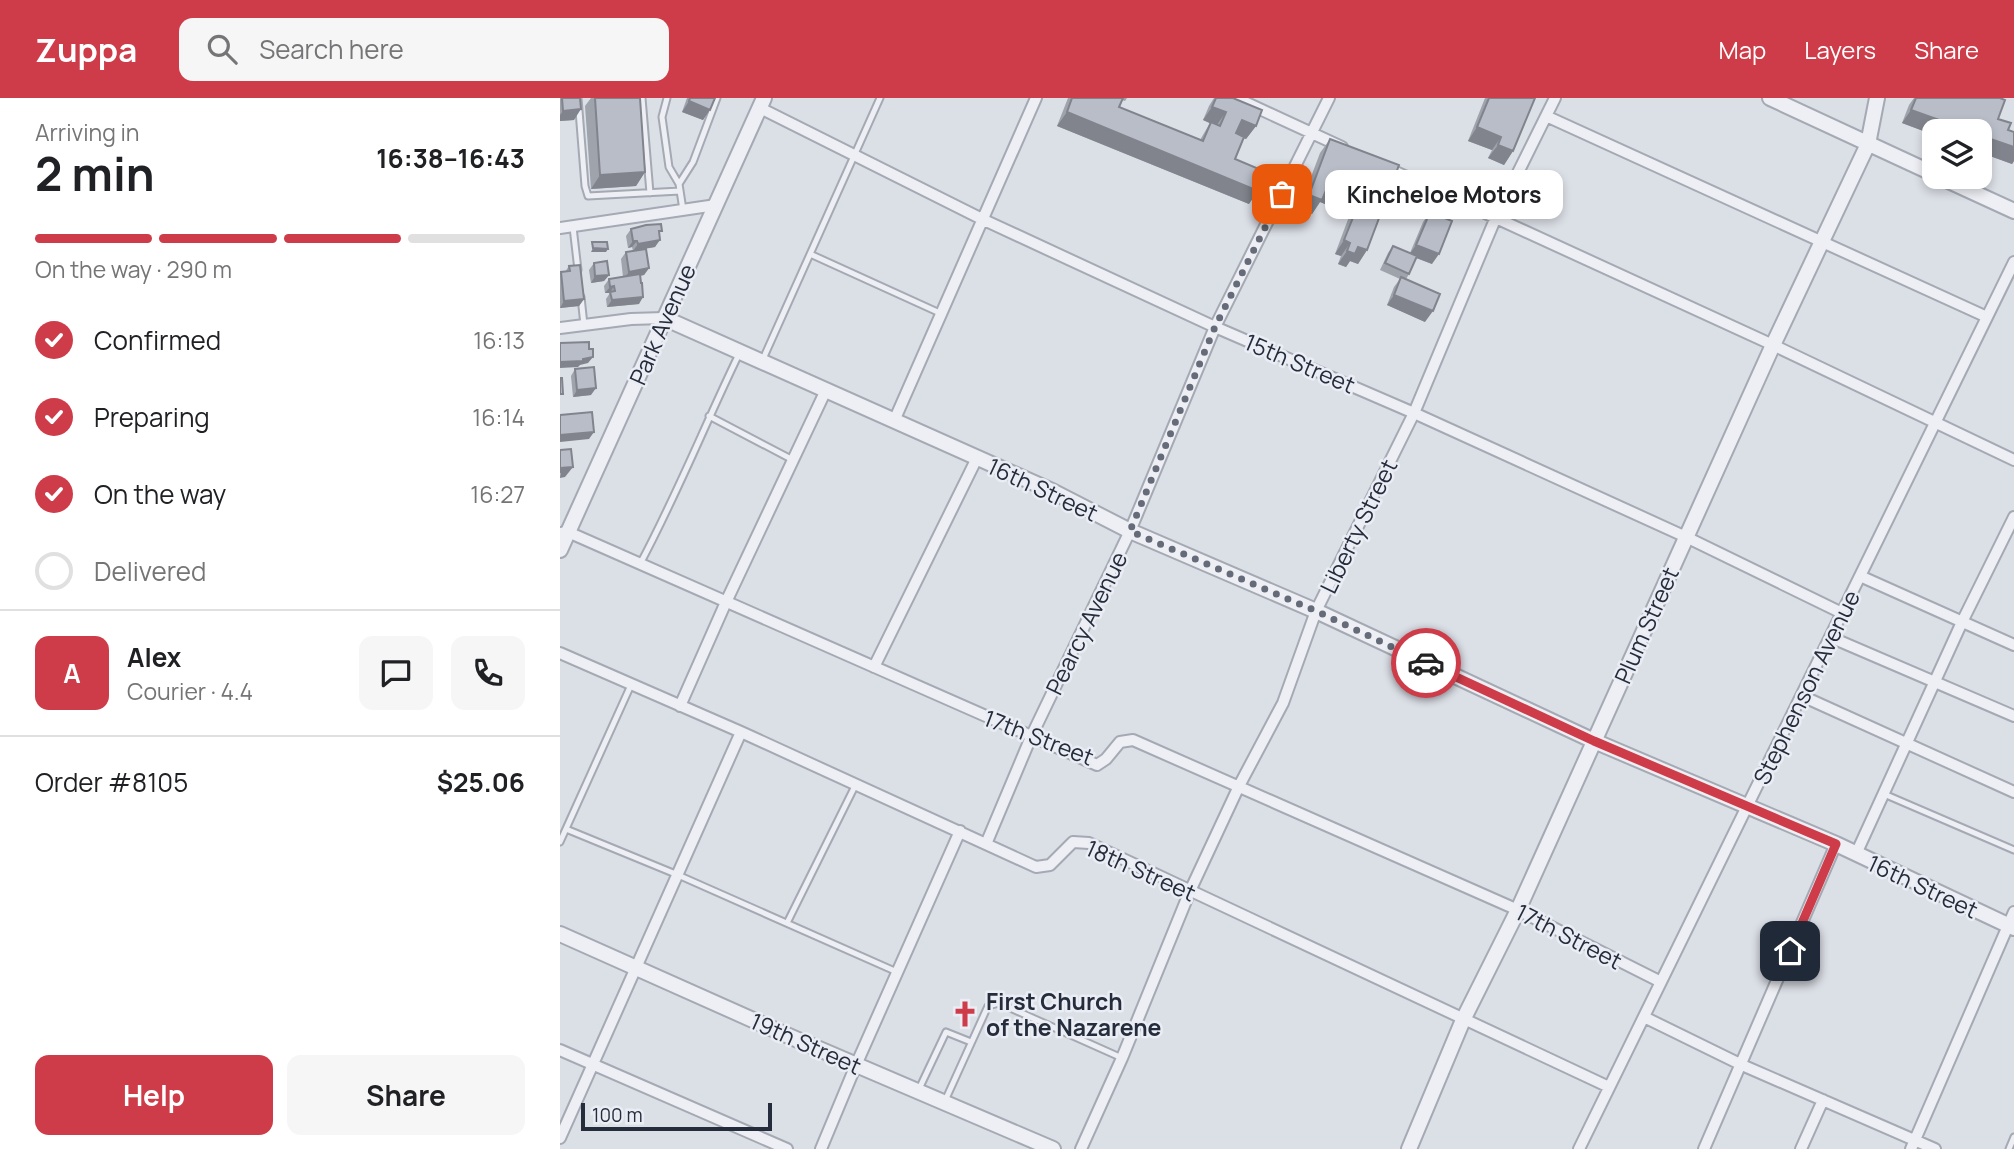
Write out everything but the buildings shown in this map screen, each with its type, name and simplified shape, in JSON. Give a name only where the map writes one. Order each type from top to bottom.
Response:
[{"type":"street","points":[[894,421],[1036,98]]},
{"type":"street","points":[[1236,98],[1350,150]]},
{"type":"street","name":"Pearcy Avenue","points":[[986,844],[1031,737],[1130,531],[1215,327],[1329,98]]},
{"type":"street","name":"Liberty Street","points":[[1081,1149],[1122,1058],[1190,891],[1239,786],[1283,703],[1316,611],[1414,413],[1496,217],[1555,98]]},
{"type":"street","points":[[1770,98],[1922,169]]},
{"type":"street","name":"Plum Street","points":[[1409,1149],[1463,1020],[1518,910],[1773,345],[1868,144],[1877,98]]},
{"type":"street","name":"15th Street","points":[[762,103],[855,155],[984,220],[1215,327],[1414,413],[1686,537],[1842,613]]},
{"type":"street","name":"Park Avenue","points":[[560,550],[563,534],[762,103]]},
{"type":"street","points":[[1546,116],[1987,317]]},
{"type":"street","points":[[1374,162],[1773,345],[2014,460]]},
{"type":"street","points":[[1966,189],[2014,211]]},
{"type":"street","points":[[560,228],[716,205]]},
{"type":"street","name":"Stephenson Avenue","points":[[1579,1149],[2014,262]]},
{"type":"street","name":"16th Street","points":[[560,328],[631,319],[664,318],[1052,491],[1130,531],[1316,611],[1594,741],[2012,921]]},
{"type":"street","points":[[680,706],[826,390]]},
{"type":"street","points":[[874,667],[977,458]]},
{"type":"street","points":[[1856,854],[1962,622],[2014,517]]},
{"type":"street","name":"17th Street","points":[[563,534],[640,564],[1097,765],[1106,759],[1120,742],[1133,740],[1518,910],[1661,982]]},
{"type":"street","points":[[1860,576],[2014,645]]},
{"type":"street","points":[[1830,637],[2014,716]]},
{"type":"street","name":"18th Street","points":[[560,653],[741,732],[1036,867],[1050,865],[1073,842],[1089,843],[1609,1087]]},
{"type":"street","points":[[1801,696],[2014,792]]},
{"type":"street","points":[[560,1138],[741,732]]},
{"type":"street","points":[[821,1149],[960,831]]},
{"type":"street","points":[[1704,1149],[1836,844]]},
{"type":"street","points":[[1913,1145],[2012,921]]},
{"type":"street","name":"19th Street","points":[[560,934],[1053,1149]]},
{"type":"street","points":[[1644,1017],[1913,1145],[1935,1149]]},
{"type":"street","points":[[560,1050],[787,1149]]},
{"type":"street","points":[[1801,1149],[1823,1100]]},
{"type":"lane","points":[[578,98],[588,196],[650,193],[679,187],[693,162],[717,98]]},
{"type":"lane","points":[[642,98],[650,193]]},
{"type":"lane","points":[[667,98],[662,117],[669,167],[679,187],[683,210]]},
{"type":"lane","points":[[762,362],[880,98]]},
{"type":"lane","points":[[573,226],[579,276]]},
{"type":"lane","points":[[810,254],[942,314]]},
{"type":"lane","points":[[580,287],[584,325]]},
{"type":"lane","points":[[640,564],[667,513],[740,352]]},
{"type":"lane","points":[[709,416],[793,460]]},
{"type":"lane","points":[[560,842],[632,685]]},
{"type":"lane","points":[[787,923],[856,784]]},
{"type":"lane","points":[[1884,794],[2014,850]]},
{"type":"lane","points":[[566,828],[898,972]]},
{"type":"lane","points":[[944,1103],[988,1006],[999,1003],[1122,1058]]},
{"type":"lane","points":[[918,1091],[946,1032],[971,1042]]},
{"type":"lane","points":[[2009,1149],[2014,1137]]},
{"type":"way so far","points":[[1282,194],[1215,327],[1130,531],[1316,611],[1426,663]]},
{"type":"place","name":"Kincheloe Motors","points":[[1282,194]]},
{"type":"place","name":"First Church of the Nazarene","points":[[965,1014]]},
{"type":"route","points":[[1426,663],[1594,741],[1836,844],[1790,951]]}]
